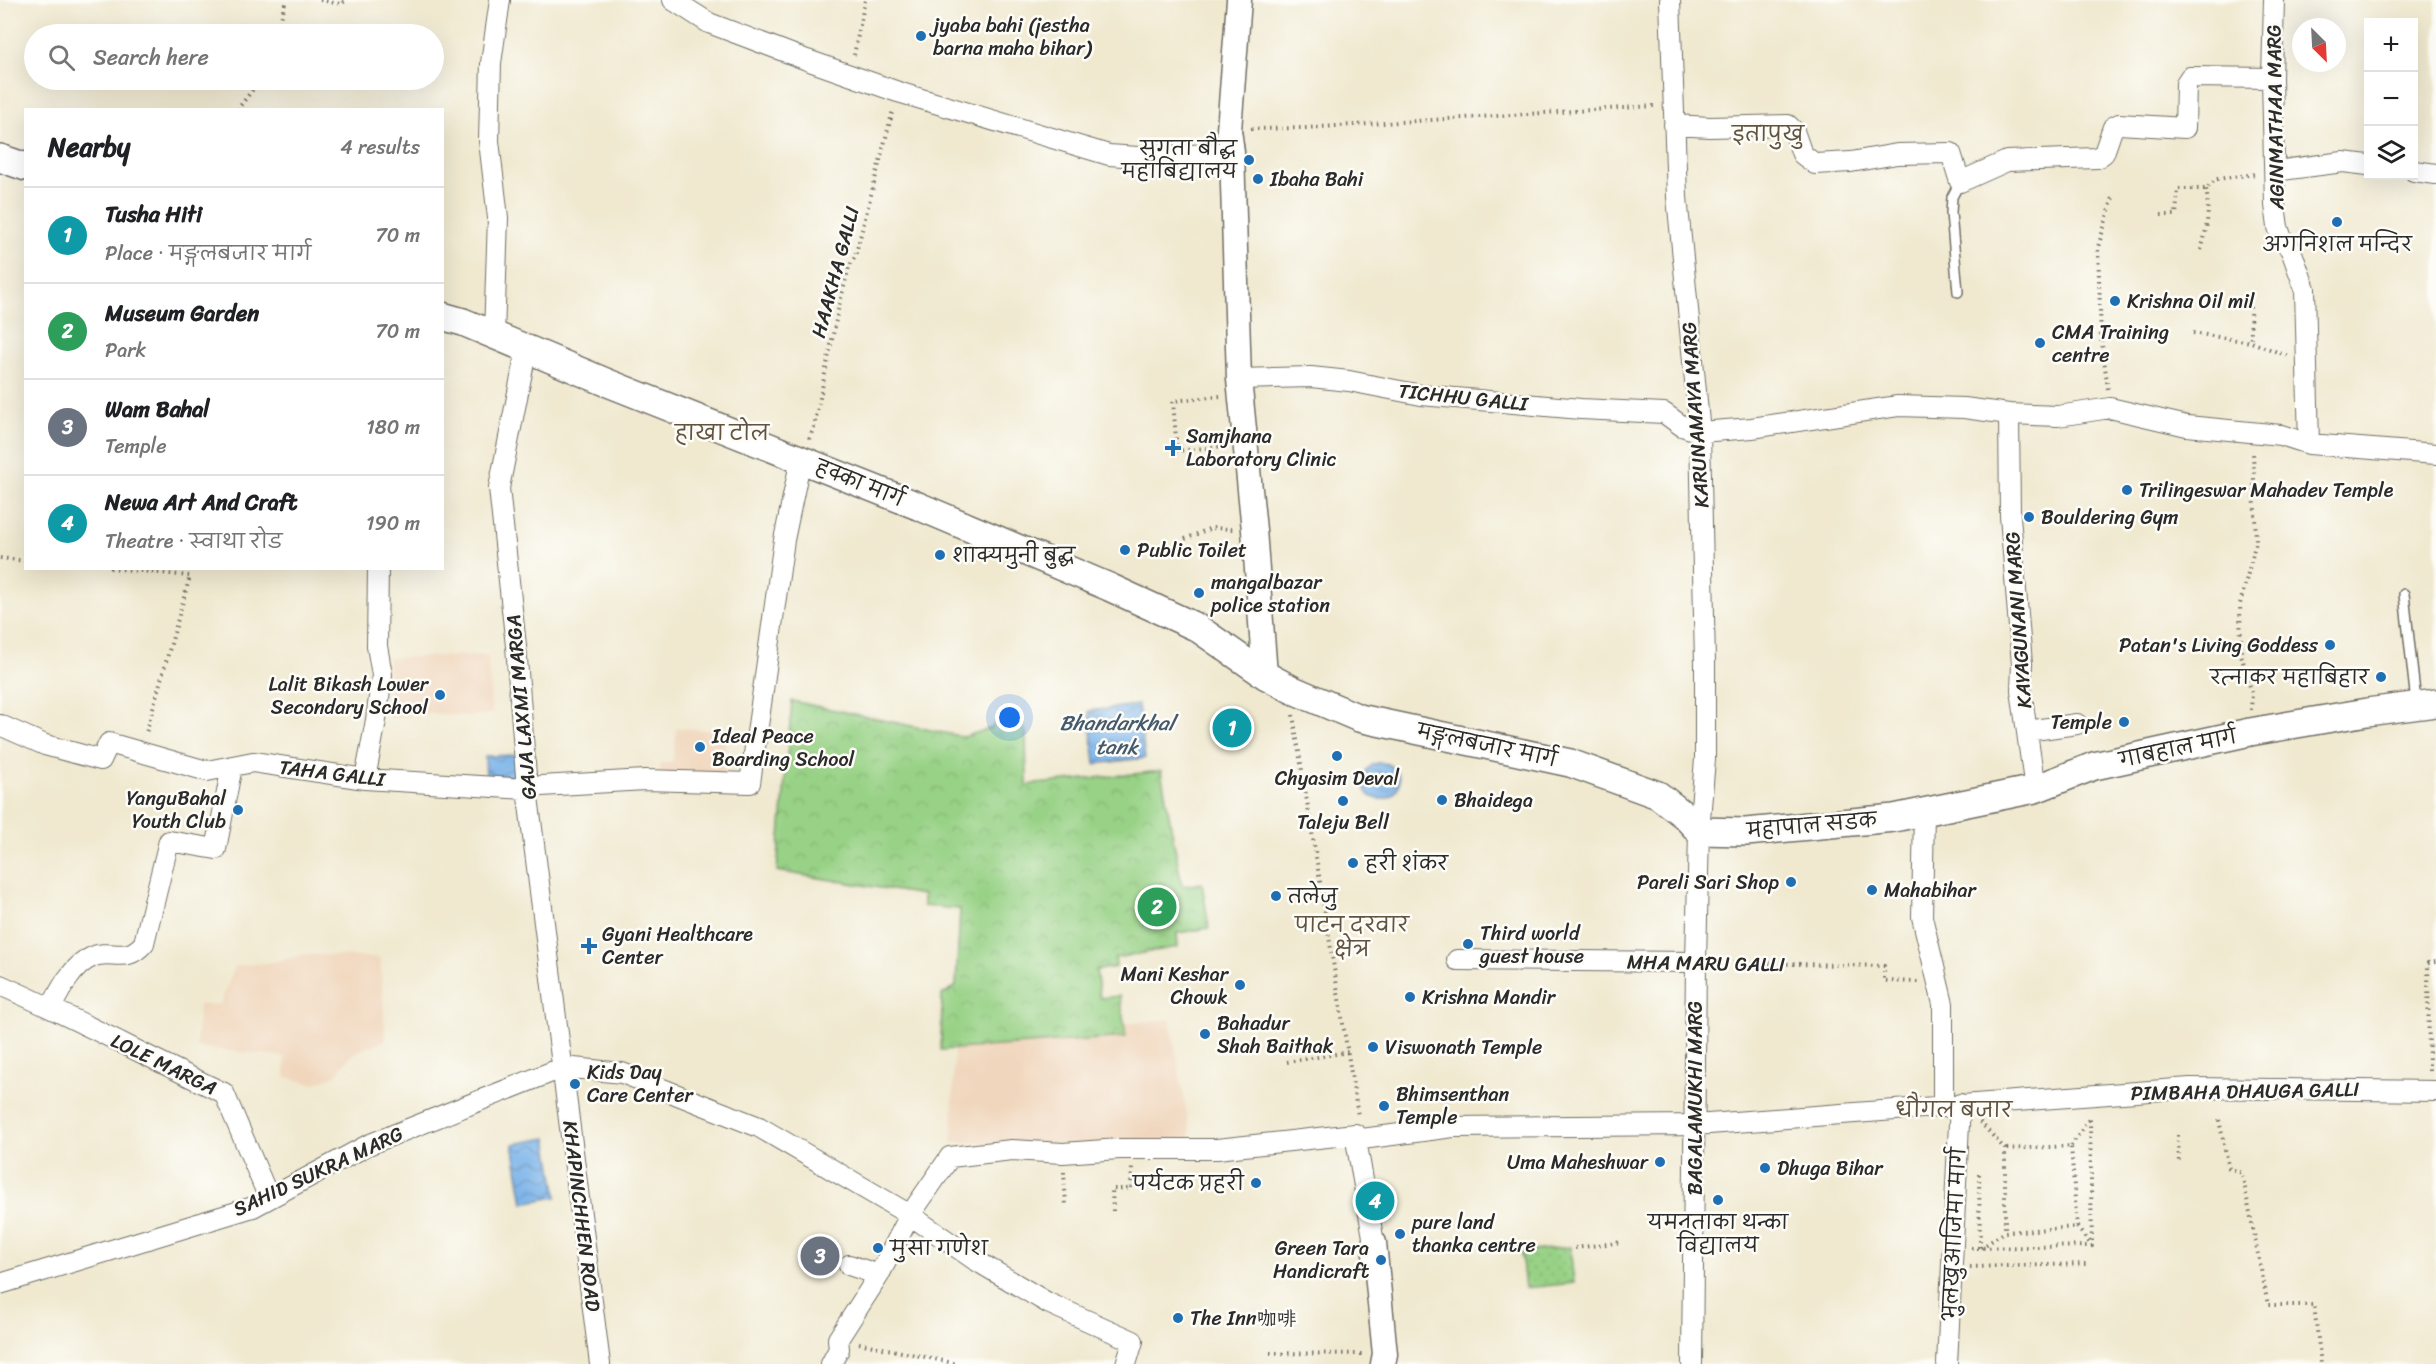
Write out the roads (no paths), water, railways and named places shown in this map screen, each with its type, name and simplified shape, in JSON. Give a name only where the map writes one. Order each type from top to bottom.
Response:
[{"type":"main road","points":[[0,158],[24,166]]},
{"type":"main road","name":"हक्का मार्ग","points":[[444,317],[527,347],[608,383],[801,458],[1109,587],[1196,627],[1265,675]]},
{"type":"main road","name":"मङ्गलबजार मार्ग","points":[[1265,675],[1293,690],[1359,718],[1581,766],[1658,795],[1685,816],[1699,831]]},
{"type":"main road","name":"गाबहाल मार्ग","points":[[1924,812],[2035,789],[2094,766],[2250,732],[2426,704]]},
{"type":"main road","name":"महापाल सडक","points":[[1699,831],[1746,832],[1894,818],[1924,812]]},
{"type":"street","points":[[494,335],[498,218],[489,130],[491,63],[500,0]]},
{"type":"street","points":[[673,0],[709,23],[898,92],[1109,155],[1152,158],[1230,141]]},
{"type":"street","points":[[1239,0],[1230,141],[1241,386],[1265,675]]},
{"type":"street","name":"KARUNAMAYA MARG","points":[[1670,0],[1677,197],[1706,663],[1705,759],[1699,831]]},
{"type":"street","name":"AGINMATHAA MARG","points":[[2274,0],[2272,78],[2275,205],[2278,227],[2291,250],[2305,289],[2309,444]]},
{"type":"street","points":[[1674,125],[1710,127],[1788,125],[1794,131],[1802,154],[1815,165],[1851,162],[1897,154],[1950,153],[1960,182],[2007,161],[2097,158],[2104,153],[2114,127],[2118,124],[2185,128],[2186,83],[2190,77],[2272,78]]},
{"type":"street","points":[[2275,171],[2343,162],[2364,165]]},
{"type":"street","points":[[2418,172],[2436,174]]},
{"type":"street","name":"GAJA LAXMI MARGA","points":[[527,347],[499,488],[516,646],[527,789],[564,1067]]},
{"type":"street","name":"TICHHU GALLI","points":[[1241,386],[1311,377],[1349,381],[1421,395],[1581,409],[1664,413],[1691,429]]},
{"type":"street","points":[[1691,429],[1752,428],[1898,406],[1964,408],[2009,414],[2058,416],[2110,408],[2187,426],[2281,435],[2309,444],[2436,454]]},
{"type":"street","name":"KAYAGUNANI MARG","points":[[2009,414],[2011,527],[2022,664],[2021,690],[2035,789]]},
{"type":"street","name":"TAHA GALLI","points":[[0,725],[45,745],[101,760],[109,743],[207,771],[253,762],[365,779],[527,789],[541,786],[645,780],[750,783],[784,540],[801,458]]},
{"type":"street","points":[[365,779],[382,675],[377,646],[378,570]]},
{"type":"street","points":[[2027,731],[2077,724]]},
{"type":"street","points":[[51,1008],[77,968],[93,956],[124,955],[137,951],[144,943],[169,840],[216,849],[232,766]]},
{"type":"street","name":"भुलखुआजिमा मार्ग","points":[[1924,812],[1922,917],[1943,1004],[1952,1104],[1952,1267],[1947,1364]]},
{"type":"street","name":"BAGALAMUKHI MARG","points":[[1692,1364],[1699,831]]},
{"type":"street","name":"MHA MARU GALLI","points":[[1457,960],[1696,962]]},
{"type":"street","name":"LOLE MARGA","points":[[0,985],[224,1093],[269,1198]]},
{"type":"street","points":[[564,1067],[622,1073],[759,1127],[910,1215],[975,1260],[1048,1303],[1133,1341],[1126,1364]]},
{"type":"street","name":"SAHID SUKRA MARG","points":[[0,1284],[253,1207],[368,1145],[564,1067]]},
{"type":"street","name":"KHAPINCHHEN ROAD","points":[[564,1067],[600,1364]]},
{"type":"street","name":"PIMBAHA DHAUGA GALLI","points":[[831,1364],[839,1349],[838,1339],[879,1275],[910,1215],[950,1158],[1012,1150],[1063,1153],[1133,1149],[1217,1149],[1453,1127],[1695,1125],[2190,1088],[2433,1091]]},
{"type":"street","points":[[1358,1137],[1374,1243],[1384,1359]]},
{"type":"street","points":[[849,1265],[879,1275]]},
{"type":"lane","points":[[1958,292],[1950,213],[1952,197],[1960,182]]},
{"type":"lane","points":[[2404,594],[2426,704]]},
{"type":"water","name":"Bhandarkhal tank","points":[[1138,705],[1145,758],[1095,764],[1089,711]]},
{"type":"water","points":[[519,755],[520,779],[486,780],[485,756]]},
{"type":"water","points":[[1381,763],[1394,768],[1399,781],[1394,794],[1381,799],[1368,794],[1363,781],[1368,768]]},
{"type":"water","points":[[547,1138],[557,1197],[523,1203],[513,1144]]},
{"type":"place","name":"jyaba bahi (jestha barna maha bihar)","points":[[921,36]]},
{"type":"place","name":"सुगता बौद्ध महाबिद्यालय","points":[[1249,160]]},
{"type":"place","name":"Ibaha Bahi","points":[[1258,179]]},
{"type":"place","name":"अगनिशल मन्दिर","points":[[2337,222]]},
{"type":"place","name":"Krishna Oil mil","points":[[2115,301]]},
{"type":"place","name":"CMA Training centre","points":[[2040,343]]},
{"type":"place","name":"Samjhana Laboratory Clinic","points":[[1173,448]]},
{"type":"place","name":"Trilingeswar Mahadev Temple","points":[[2127,490]]},
{"type":"place","name":"Bouldering Gym","points":[[2029,517]]},
{"type":"place","name":"Public Toilet","points":[[1125,550]]},
{"type":"place","name":"शाक्यमुनी बुद्ध","points":[[940,555]]},
{"type":"place","name":"mangalbazar police station","points":[[1199,593]]},
{"type":"place","name":"Patan's Living Goddess","points":[[2330,645]]},
{"type":"place","name":"रत्नाकर महाबिहार","points":[[2381,677]]},
{"type":"place","name":"Lalit Bikash Lower Secondary School","points":[[440,695]]},
{"type":"place","name":"Temple","points":[[2124,722]]},
{"type":"place","name":"Tusha Hiti","points":[[1232,728]]},
{"type":"place","name":"Ideal Peace Boarding School","points":[[700,747]]},
{"type":"place","name":"Chyasim Deval","points":[[1337,756]]},
{"type":"place","name":"Bhaidega","points":[[1442,800]]},
{"type":"place","name":"Taleju Bell","points":[[1343,801]]},
{"type":"place","name":"YanguBahal Youth Club","points":[[238,810]]},
{"type":"place","name":"हरी शंकर","points":[[1353,863]]},
{"type":"place","name":"Pareli Sari Shop","points":[[1791,882]]},
{"type":"place","name":"Mahabihar","points":[[1872,890]]},
{"type":"place","name":"तलेजु","points":[[1276,896]]},
{"type":"place","name":"Museum Garden","points":[[1157,907]]},
{"type":"place","name":"Third world guest house","points":[[1468,944]]},
{"type":"place","name":"Gyani Healthcare Center","points":[[589,946]]},
{"type":"place","name":"Mani Keshar Chowk","points":[[1240,985]]},
{"type":"place","name":"Krishna Mandir","points":[[1410,997]]},
{"type":"place","name":"Bahadur Shah Baithak","points":[[1205,1034]]},
{"type":"place","name":"Viswonath Temple","points":[[1373,1047]]},
{"type":"place","name":"Kids Day Care Center","points":[[575,1084]]},
{"type":"place","name":"Bhimsenthan Temple","points":[[1384,1106]]},
{"type":"place","name":"Uma Maheshwar","points":[[1660,1162]]},
{"type":"place","name":"Dhuga Bihar","points":[[1765,1168]]},
{"type":"place","name":"पर्यटक प्रहरी","points":[[1256,1183]]},
{"type":"place","name":"यमनताका थन्का विद्यालय","points":[[1718,1200]]},
{"type":"place","name":"Newa Art And Craft","points":[[1375,1201]]},
{"type":"place","name":"pure land thanka centre","points":[[1400,1234]]},
{"type":"place","name":"मुसा गणेश","points":[[878,1248]]},
{"type":"place","name":"Wam Bahal","points":[[820,1256]]},
{"type":"place","name":"Green Tara Handicraft","points":[[1381,1260]]},
{"type":"place","name":"The Inn咖啡","points":[[1178,1318]]},
{"type":"district","name":"इतापुखु","points":[[1768,134]]},
{"type":"district","name":"हाखा टोल","points":[[722,433]]},
{"type":"district","name":"पाटन दरवार क्षेत्र","points":[[1352,937]]},
{"type":"district","name":"धौगल बजार","points":[[1954,1110]]}]
